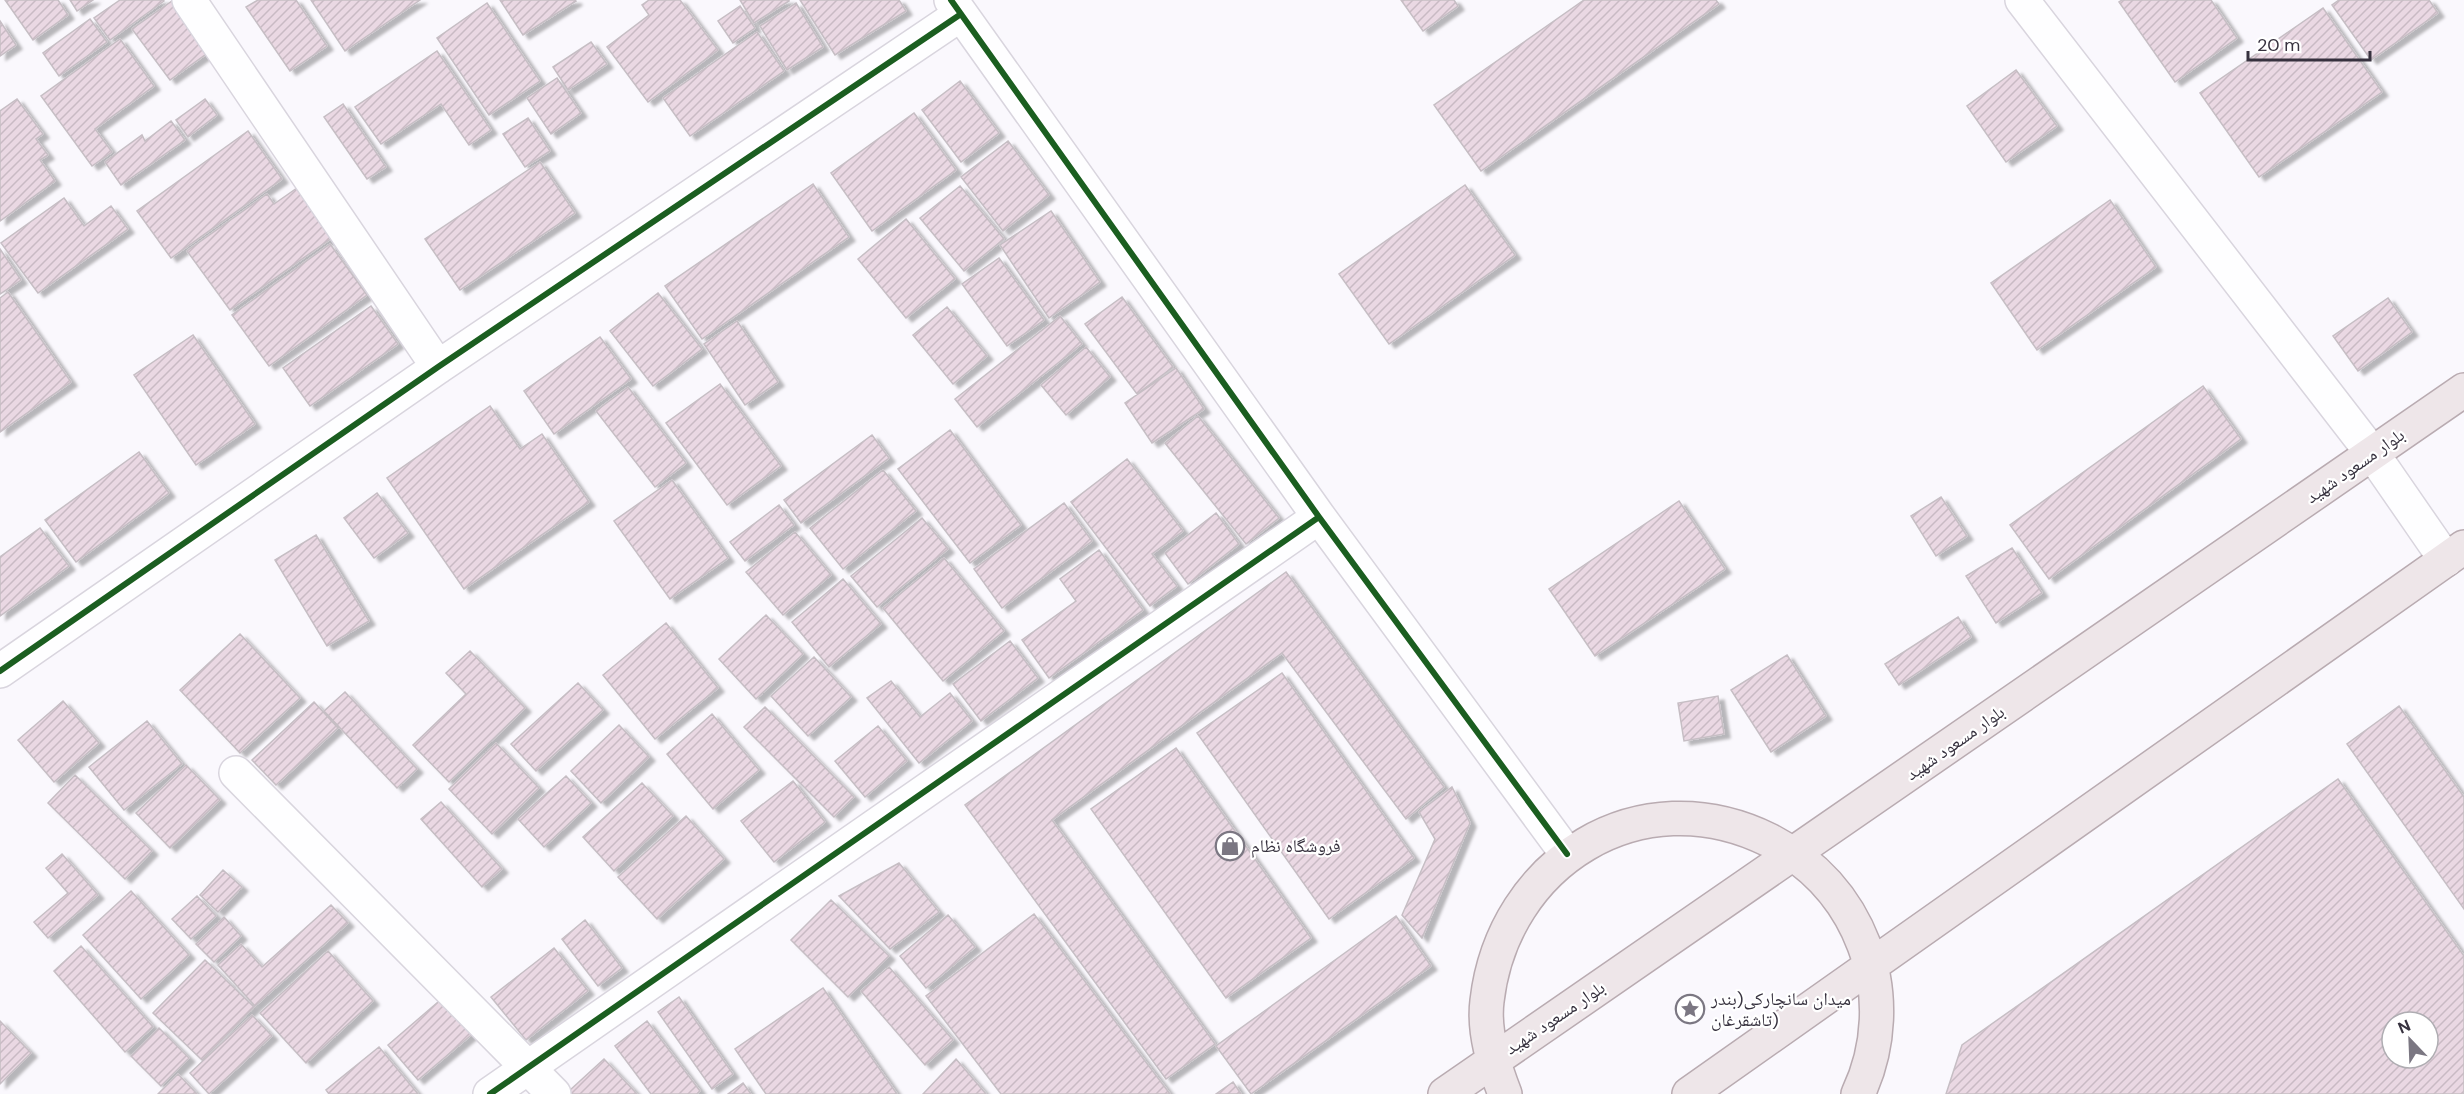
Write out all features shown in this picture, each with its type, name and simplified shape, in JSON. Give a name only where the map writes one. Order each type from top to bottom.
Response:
[{"type":"main road","name":"بلوار مسعود شهید","points":[[1446,1094],[2464,390]]},
{"type":"main road","points":[[1689,1094],[2455,554]]},
{"type":"main road","points":[[1505,1094],[1492,1061],[1486,1003],[1498,946],[1526,896],[1567,854],[1622,827],[1682,817],[1742,827],[1796,854],[1830,884],[1856,922],[1872,964],[1878,1018],[1868,1072],[1858,1094]]},
{"type":"street","points":[[189,0],[438,367]]},
{"type":"street","points":[[2022,0],[2372,453],[2455,554]]},
{"type":"street","points":[[0,671],[956,7],[1319,517],[1567,854]]},
{"type":"street","points":[[490,1094],[1319,517]]},
{"type":"street","points":[[236,773],[554,1094]]},
{"type":"building","points":[[5,0],[58,0],[68,15],[33,40]]},
{"type":"building","points":[[70,0],[93,0],[77,11]]},
{"type":"building","points":[[120,0],[164,1],[110,40],[94,18]]},
{"type":"building","points":[[258,0],[296,0],[327,46],[290,71],[246,7]]},
{"type":"building","points":[[311,0],[420,0],[345,51]]},
{"type":"building","points":[[500,0],[575,0],[576,1],[523,35]]},
{"type":"building","points":[[649,0],[680,0],[718,50],[648,102],[607,47],[649,15],[642,5]]},
{"type":"building","points":[[740,0],[789,0],[789,1],[754,23]]},
{"type":"building","points":[[800,0],[899,0],[906,11],[835,55]]},
{"type":"building","points":[[1401,0],[1454,0],[1458,6],[1423,31]]},
{"type":"building","points":[[1584,0],[1716,0],[1719,4],[1481,171],[1434,105]]},
{"type":"building","points":[[2122,0],[2211,0],[2237,38],[2175,82],[2119,2]]},
{"type":"building","points":[[2339,0],[2429,0],[2438,13],[2371,60],[2332,5]]},
{"type":"building","points":[[172,1],[209,52],[170,80],[132,29]]},
{"type":"building","points":[[487,3],[540,81],[489,115],[437,38]]},
{"type":"building","points":[[796,3],[823,47],[787,70],[760,26]]},
{"type":"building","points":[[740,6],[755,28],[733,43],[718,21]]},
{"type":"building","points":[[2323,8],[2382,92],[2259,177],[2200,93]]},
{"type":"building","points":[[90,19],[107,42],[59,76],[43,53]]},
{"type":"building","points":[[0,21],[16,45],[0,56]]},
{"type":"building","points":[[757,32],[784,71],[690,136],[663,98]]},
{"type":"building","points":[[120,39],[154,86],[95,129],[112,152],[92,166],[41,96]]},
{"type":"building","points":[[591,42],[607,64],[568,90],[553,67]]},
{"type":"building","points":[[437,51],[491,130],[469,145],[441,104],[381,144],[355,107]]},
{"type":"building","points":[[2016,70],[2057,126],[2006,162],[1967,106]]},
{"type":"building","points":[[557,78],[581,113],[551,134],[527,98]]},
{"type":"building","points":[[960,81],[999,133],[961,162],[922,110]]},
{"type":"building","points":[[17,99],[43,134],[36,139],[48,155],[40,160],[55,181],[0,221],[0,111]]},
{"type":"building","points":[[205,99],[217,115],[188,137],[176,120]]},
{"type":"building","points":[[343,104],[386,167],[367,179],[324,117]]},
{"type":"building","points":[[914,113],[956,170],[872,231],[831,173]]},
{"type":"building","points":[[528,118],[550,151],[525,167],[503,134]]},
{"type":"building","points":[[171,121],[185,140],[121,185],[105,162],[142,135],[145,141]]},
{"type":"building","points":[[248,131],[282,179],[171,258],[137,211]]},
{"type":"building","points":[[1008,141],[1049,195],[1003,231],[961,177]]},
{"type":"building","points":[[540,162],[575,213],[460,290],[425,239]]},
{"type":"building","points":[[813,184],[849,237],[702,339],[665,286]]},
{"type":"building","points":[[1465,185],[1515,255],[1389,344],[1339,274]]},
{"type":"building","points":[[960,186],[1004,239],[964,271],[920,218]]},
{"type":"building","points":[[297,188],[333,237],[230,310],[187,251],[267,194],[274,204]]},
{"type":"building","points":[[64,198],[84,226],[111,206],[128,229],[38,293],[1,243]]},
{"type":"building","points":[[2110,200],[2156,267],[2037,350],[1991,283]]},
{"type":"building","points":[[1051,211],[1100,282],[1049,318],[1000,245]]},
{"type":"building","points":[[906,219],[955,279],[906,318],[858,259]]},
{"type":"building","points":[[330,244],[367,295],[269,366],[232,315]]},
{"type":"building","points":[[0,249],[21,280],[0,294]]},
{"type":"building","points":[[999,258],[1044,320],[1007,346],[962,284]]},
{"type":"building","points":[[8,292],[71,382],[0,432],[0,298]]},
{"type":"building","points":[[658,293],[702,349],[653,386],[610,331]]},
{"type":"building","points":[[1122,297],[1173,367],[1137,394],[1085,324]]},
{"type":"building","points":[[2388,298],[2412,332],[2358,371],[2333,336]]},
{"type":"building","points":[[371,306],[398,344],[310,406],[283,368]]},
{"type":"building","points":[[947,307],[987,356],[953,384],[913,335]]},
{"type":"building","points":[[1060,316],[1082,344],[977,427],[955,399]]},
{"type":"building","points":[[737,321],[778,382],[745,405],[704,344]]},
{"type":"building","points":[[193,335],[255,424],[196,465],[134,375]]},
{"type":"building","points":[[600,337],[631,379],[554,434],[524,391]]},
{"type":"building","points":[[1086,347],[1110,377],[1066,415],[1041,385]]},
{"type":"building","points":[[1176,368],[1204,409],[1152,443],[1125,403]]},
{"type":"building","points":[[720,384],[781,466],[727,505],[666,423]]},
{"type":"building","points":[[2203,386],[2241,439],[2049,579],[2010,525]]},
{"type":"building","points":[[628,387],[686,463],[655,487],[596,411]]},
{"type":"building","points":[[490,406],[520,449],[542,434],[589,502],[464,589],[387,478]]},
{"type":"building","points":[[1198,416],[1279,518],[1246,544],[1165,443]]},
{"type":"building","points":[[950,430],[1021,525],[970,563],[898,469]]},
{"type":"building","points":[[872,435],[889,458],[801,523],[784,500]]},
{"type":"building","points":[[139,452],[169,493],[76,562],[45,520]]},
{"type":"building","points":[[1127,459],[1183,531],[1152,554],[1177,586],[1150,606],[1071,502]]},
{"type":"building","points":[[883,470],[916,511],[843,569],[810,528]]},
{"type":"building","points":[[672,480],[728,558],[670,599],[614,521]]},
{"type":"building","points":[[377,493],[408,533],[374,558],[344,518]]},
{"type":"building","points":[[1941,497],[1967,536],[1936,556],[1911,516]]},
{"type":"building","points":[[1679,501],[1725,569],[1595,656],[1549,589]]},
{"type":"building","points":[[1064,503],[1092,541],[1002,608],[974,569]]},
{"type":"building","points":[[779,505],[794,525],[745,561],[730,542]]},
{"type":"building","points":[[1216,513],[1239,544],[1188,584],[1165,553]]},
{"type":"building","points":[[922,518],[948,549],[877,607],[851,576]]},
{"type":"building","points":[[40,528],[69,566],[0,616],[0,557]]},
{"type":"building","points":[[795,532],[831,575],[783,615],[746,572]]},
{"type":"building","points":[[316,535],[369,621],[327,646],[275,560]]},
{"type":"building","points":[[2012,548],[2042,593],[1996,623],[1966,576]]},
{"type":"building","points":[[1099,550],[1143,610],[1049,678],[1022,640],[1076,601],[1060,579]]},
{"type":"building","points":[[944,558],[1004,631],[943,681],[883,608]]},
{"type":"building","points":[[1286,572],[1444,787],[1406,819],[1282,653],[1052,820],[1215,1044],[1166,1079],[965,805]]},
{"type":"building","points":[[843,579],[881,624],[829,667],[792,622]]},
{"type":"building","points":[[766,615],[803,654],[756,699],[719,659]]},
{"type":"building","points":[[1958,617],[1971,637],[1899,685],[1885,664]]},
{"type":"building","points":[[666,623],[718,688],[655,739],[603,675]]},
{"type":"building","points":[[240,634],[300,698],[240,753],[180,690]]},
{"type":"building","points":[[1010,641],[1038,678],[981,721],[953,684]]},
{"type":"building","points":[[470,651],[525,708],[449,782],[413,745],[466,694],[446,673]]},
{"type":"building","points":[[1787,655],[1826,716],[1771,752],[1731,690]]},
{"type":"building","points":[[814,657],[851,697],[808,736],[771,696]]},
{"type":"building","points":[[1282,673],[1414,858],[1329,919],[1197,733]]},
{"type":"building","points":[[891,681],[920,717],[950,693],[972,721],[919,763],[867,698]]},
{"type":"building","points":[[578,683],[603,710],[536,771],[511,744]]},
{"type":"building","points":[[345,692],[417,769],[397,788],[324,711]]},
{"type":"building","points":[[1718,696],[1724,734],[1684,741],[1678,703]]},
{"type":"building","points":[[63,701],[99,743],[54,782],[18,740]]},
{"type":"building","points":[[314,702],[338,728],[276,785],[252,760]]},
{"type":"building","points":[[2399,706],[2464,797],[2464,909],[2347,744]]},
{"type":"building","points":[[765,707],[854,797],[834,817],[744,727]]},
{"type":"building","points":[[712,714],[759,770],[713,809],[667,754]]},
{"type":"building","points":[[147,721],[182,764],[124,810],[89,767]]},
{"type":"building","points":[[619,725],[649,757],[601,803],[571,771]]},
{"type":"building","points":[[878,726],[907,761],[865,797],[835,761]]},
{"type":"building","points":[[496,743],[539,788],[492,834],[449,789]]},
{"type":"building","points":[[1176,748],[1311,938],[1226,998],[1091,809]]},
{"type":"building","points":[[186,765],[220,800],[170,848],[136,813]]},
{"type":"building","points":[[75,775],[152,851],[125,879],[48,803]]},
{"type":"building","points":[[566,776],[591,803],[544,847],[518,819]]},
{"type":"building","points":[[2338,779],[2464,956],[2464,1094],[1946,1094],[1962,1045]]},
{"type":"building","points":[[793,781],[825,822],[774,862],[741,821]]},
{"type":"building","points":[[642,783],[673,816],[614,871],[583,837]]},
{"type":"building","points":[[1452,787],[1470,823],[1422,938],[1402,915],[1435,839],[1419,812]]},
{"type":"building","points":[[441,802],[502,869],[482,887],[421,819]]},
{"type":"building","points":[[686,816],[724,859],[657,919],[618,877]]},
{"type":"building","points":[[62,854],[98,895],[48,938],[34,922],[68,893],[46,868]]},
{"type":"building","points":[[899,863],[939,912],[890,949],[839,896]]},
{"type":"building","points":[[223,870],[242,887],[218,912],[200,895]]},
{"type":"building","points":[[131,891],[189,955],[141,999],[83,935]]},
{"type":"building","points":[[197,896],[216,916],[191,939],[172,919]]},
{"type":"building","points":[[831,900],[889,956],[848,997],[791,940]]},
{"type":"building","points":[[331,905],[348,923],[255,1006],[218,965],[241,944],[262,967]]},
{"type":"building","points":[[1034,914],[1170,1094],[1001,1094],[926,996]]},
{"type":"building","points":[[948,915],[975,947],[926,988],[900,956]]},
{"type":"building","points":[[1396,916],[1431,966],[1251,1094],[1216,1046]]},
{"type":"building","points":[[224,917],[241,936],[214,962],[196,944]]},
{"type":"building","points":[[585,920],[622,968],[598,986],[562,939]]},
{"type":"building","points":[[81,946],[153,1027],[125,1052],[54,971]]},
{"type":"building","points":[[554,948],[588,991],[526,1040],[491,997]]},
{"type":"building","points":[[328,951],[373,1001],[306,1063],[260,1013]]},
{"type":"building","points":[[205,960],[254,1007],[202,1060],[153,1013]]},
{"type":"building","points":[[889,967],[953,1040],[925,1065],[861,991]]},
{"type":"building","points":[[823,988],[897,1094],[766,1094],[735,1049]]},
{"type":"building","points":[[445,996],[476,1031],[418,1080],[388,1045]]},
{"type":"building","points":[[679,997],[733,1074],[712,1089],[658,1012]]},
{"type":"building","points":[[252,1015],[272,1036],[209,1094],[190,1073]]},
{"type":"building","points":[[0,1021],[31,1053],[0,1084]]},
{"type":"building","points":[[647,1021],[700,1091],[697,1094],[651,1094],[615,1046]]},
{"type":"building","points":[[159,1028],[189,1058],[161,1086],[131,1056]]},
{"type":"building","points":[[379,1047],[418,1094],[329,1094],[326,1090]]},
{"type":"building","points":[[604,1059],[637,1094],[572,1094],[569,1091]]},
{"type":"building","points":[[956,1059],[986,1094],[923,1094]]},
{"type":"building","points":[[178,1074],[197,1094],[158,1094]]},
{"type":"building","points":[[1233,1082],[1241,1094],[1216,1094]]},
{"type":"building","points":[[743,1083],[751,1094],[728,1094]]},
{"type":"cycle path","points":[[951,0],[1319,517],[1567,854]]},
{"type":"cycle path","points":[[0,671],[438,367],[961,14]]},
{"type":"cycle path","points":[[490,1094],[1319,517]]},
{"type":"place","name":"فروشگاه نظام","points":[[1230,846]]},
{"type":"place","name":"میدان سانچارکی(بندر تاشقرغان)","points":[[1690,1009]]}]
